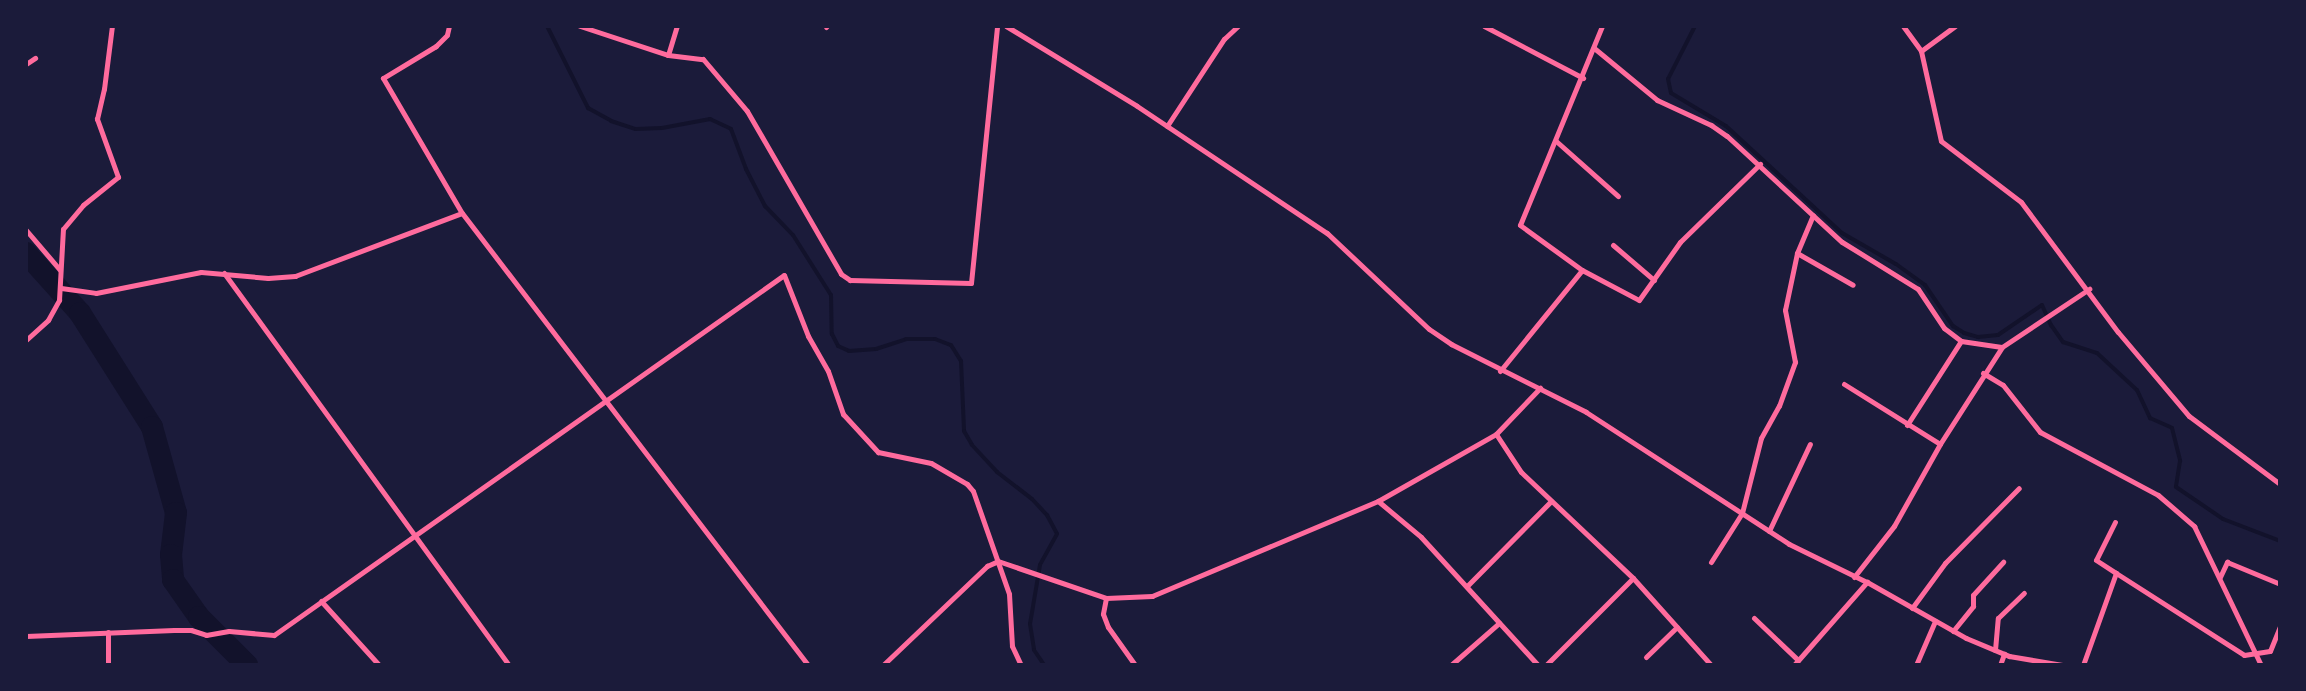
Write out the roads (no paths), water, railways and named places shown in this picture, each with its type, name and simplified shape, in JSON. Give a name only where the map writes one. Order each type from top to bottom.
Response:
[{"type":"street","points":[[26,340],[56,310],[62,288],[60,246],[67,223],[83,205],[118,177],[97,119],[104,89],[112,26]]},
{"type":"street","points":[[449,26],[447,35],[436,46],[384,78],[462,213],[808,665]]},
{"type":"street","points":[[580,26],[668,55],[703,60],[722,78],[748,112],[841,274],[860,282],[971,283],[997,26]]},
{"type":"street","points":[[668,55],[677,26]]},
{"type":"street","points":[[1006,26],[1167,126],[1327,233],[1429,329],[1500,371],[1540,388],[1593,416],[1769,531],[1854,577],[1867,582],[1953,631],[2004,654],[2062,665]]},
{"type":"street","points":[[1167,126],[1224,39],[1238,26]]},
{"type":"street","points":[[1484,26],[1582,78]]},
{"type":"street","points":[[1602,26],[1520,225],[1582,270],[1639,300],[1680,242],[1760,164]]},
{"type":"street","points":[[1903,26],[1921,51],[1941,141],[1951,152],[2021,202],[2089,289],[2118,332],[2189,416],[2280,484]]},
{"type":"street","points":[[1921,51],[1955,26]]},
{"type":"street","points":[[1594,48],[1640,89],[1711,125],[1760,164],[1842,242],[1918,289],[1944,328],[1961,341],[2002,346]]},
{"type":"street","points":[[26,64],[35,58]]},
{"type":"street","points":[[1556,141],[1618,196]]},
{"type":"street","points":[[62,288],[96,293],[179,275],[224,273],[268,278],[295,276],[462,213]]},
{"type":"street","points":[[1711,562],[1742,513],[1762,438],[1779,406],[1795,362],[1785,310],[1797,253],[1813,215]]},
{"type":"street","points":[[26,230],[60,271]]},
{"type":"street","points":[[1613,245],[1654,280]]},
{"type":"street","points":[[1797,253],[1853,285]]},
{"type":"street","points":[[1500,371],[1582,270]]},
{"type":"street","points":[[224,273],[509,665]]},
{"type":"street","points":[[26,636],[174,630],[192,630],[206,635],[229,631],[274,635],[414,534],[784,275],[808,336],[828,371],[843,414],[878,452],[931,463],[967,484],[973,492],[1011,603],[1014,654],[1021,665]]},
{"type":"street","points":[[1854,577],[1894,526],[1940,444],[1983,373],[2002,346],[2089,289]]},
{"type":"street","points":[[1907,425],[1961,341]]},
{"type":"street","points":[[1983,373],[2003,386],[2040,432],[2172,504],[2194,526],[2261,665]]},
{"type":"street","points":[[1844,384],[1940,444]]},
{"type":"street","points":[[883,665],[987,566],[998,561],[1106,598],[1152,596],[1378,501],[1496,434],[1540,388]]},
{"type":"street","points":[[1496,434],[1513,462],[1551,501],[1633,578],[1711,665]]},
{"type":"street","points":[[1769,531],[1810,444]]},
{"type":"street","points":[[1912,608],[1945,563],[2019,488]]},
{"type":"street","points":[[1378,501],[1421,536],[1468,585],[1538,665]]},
{"type":"street","points":[[1468,585],[1551,501]]},
{"type":"street","points":[[2115,522],[2096,560],[2244,655],[2255,655],[2270,651],[2280,626]]},
{"type":"street","points":[[1953,631],[1972,606],[1972,595],[2003,562]]},
{"type":"street","points":[[2220,577],[2228,562],[2280,584]]},
{"type":"street","points":[[2083,665],[2116,573]]},
{"type":"street","points":[[1546,665],[1633,578]]},
{"type":"street","points":[[1794,665],[1867,582]]},
{"type":"street","points":[[1995,650],[1998,618],[2024,593]]},
{"type":"street","points":[[1106,598],[1103,614],[1108,627],[1136,665]]},
{"type":"street","points":[[321,601],[379,665]]},
{"type":"street","points":[[1754,618],[1798,660]]},
{"type":"street","points":[[1916,665],[1935,621]]},
{"type":"street","points":[[1451,665],[1499,622]]},
{"type":"street","points":[[1646,657],[1677,627]]},
{"type":"street","points":[[108,632],[108,665]]},
{"type":"street","points":[[2000,665],[2004,654]]},
{"type":"waterway","points":[[547,26],[588,108],[611,121],[636,129],[662,128],[710,119],[731,129],[746,169],[765,206],[793,235],[831,295],[832,334],[838,346],[849,351],[876,349],[906,339],[935,339],[951,345],[961,361],[964,431],[972,445],[997,472],[1032,499],[1047,515],[1057,534],[1040,565],[1030,624],[1034,650],[1044,665]]},
{"type":"waterway","points":[[1695,26],[1668,79],[1671,93],[1726,126],[1842,233],[1896,264],[1925,285],[1953,326],[1964,333],[1978,337],[1998,335],[2042,305],[2051,325],[2063,342],[2097,353],[2137,390],[2150,418],[2172,428],[2180,461],[2176,487],[2223,519],[2280,541]]},
{"type":"waterway","points":[[26,253],[80,313],[152,427],[176,513],[171,555],[173,580],[199,617],[247,665]]}]
